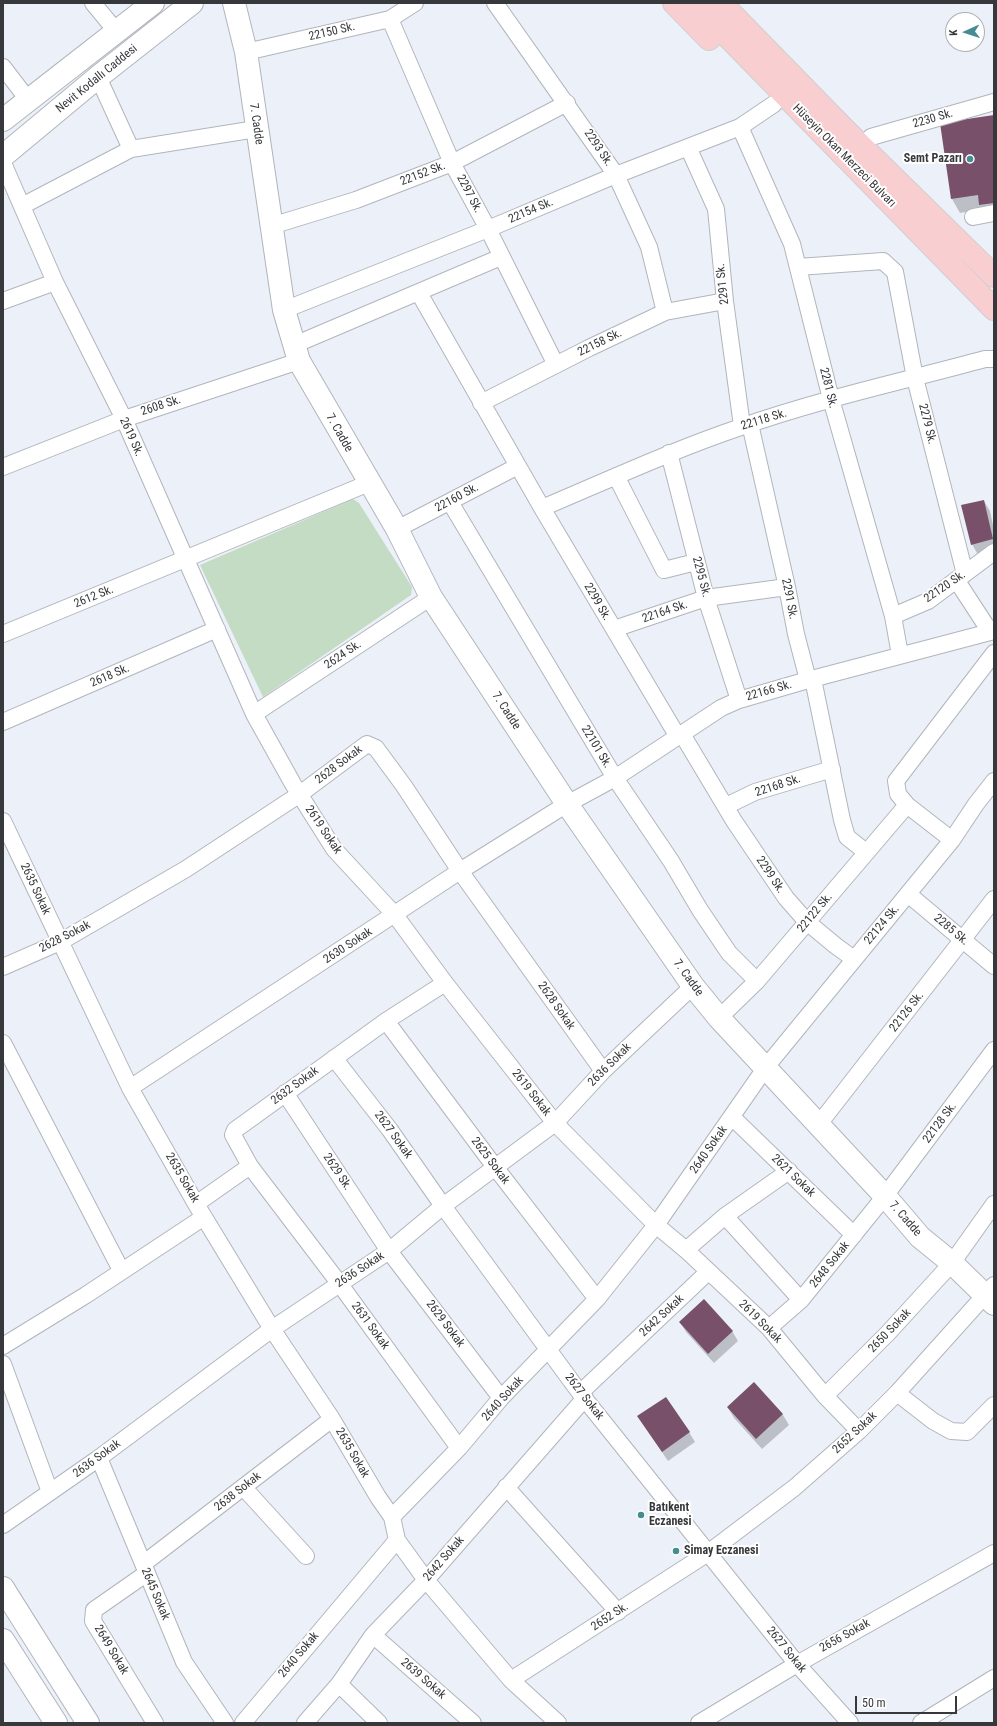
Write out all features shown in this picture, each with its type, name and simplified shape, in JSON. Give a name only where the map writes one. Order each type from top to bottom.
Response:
[{"type":"main road","points":[[674,3],[904,233],[955,269]]},
{"type":"main road","name":"Hüseyin Okan Merzeci Bulvarı","points":[[695,3],[994,308]]},
{"type":"main road","name":"Hüseyin Okan Merzeci Bulvarı","points":[[722,3],[846,131],[994,276]]},
{"type":"main road","points":[[741,3],[871,137],[934,205],[972,254]]},
{"type":"street","points":[[93,3],[116,31]]},
{"type":"street","name":"Nevit Kodallı Caddesi","points":[[3,120],[153,3]]},
{"type":"street","name":"Nevit Kodallı Caddesi","points":[[3,156],[98,77],[192,3]]},
{"type":"street","name":"7. Cadde","points":[[234,3],[246,52],[270,226],[284,310],[296,353],[368,483],[397,529],[431,597],[567,804],[693,986],[719,1018],[819,1124],[885,1196],[920,1237],[991,1294]]},
{"type":"street","name":"22150 Sk.","points":[[246,52],[390,19],[415,3]]},
{"type":"street","name":"2293 Sk.","points":[[495,3],[567,103],[616,175],[649,248],[665,312]]},
{"type":"street","name":"2297 Sk.","points":[[390,19],[452,163],[488,229],[556,365]]},
{"type":"street","points":[[3,67],[29,100]]},
{"type":"street","points":[[98,77],[131,149]]},
{"type":"street","name":"2230 Sk.","points":[[871,137],[994,102]]},
{"type":"street","name":"22152 Sk.","points":[[270,226],[356,200],[452,163],[567,103]]},
{"type":"street","name":"22154 Sk.","points":[[284,310],[488,229],[616,175],[740,127],[774,104]]},
{"type":"street","name":"2281 Sk.","points":[[740,127],[792,244],[831,399],[893,616],[900,655]]},
{"type":"street","points":[[22,206],[131,149],[256,129]]},
{"type":"street","name":"2291 Sk.","points":[[688,147],[716,209],[725,301],[746,425],[787,587],[796,634],[811,679],[847,837],[866,852]]},
{"type":"street","name":"2619 Sk.","points":[[3,163],[55,282],[124,419],[254,714]]},
{"type":"street","points":[[973,217],[994,213]]},
{"type":"street","name":"2608 Sk.","points":[[3,467],[296,353],[419,293],[501,257]]},
{"type":"street","name":"2279 Sk.","points":[[798,267],[883,261],[894,272],[915,378],[961,578],[988,627],[994,631]]},
{"type":"street","points":[[3,301],[55,282]]},
{"type":"street","name":"2299 Sk.","points":[[419,293],[481,403],[614,629],[734,821],[786,898],[807,922],[836,946],[854,958]]},
{"type":"street","name":"22158 Sk.","points":[[481,403],[665,312],[725,301]]},
{"type":"street","name":"22118 Sk.","points":[[542,508],[669,453],[746,425],[831,399],[985,359],[994,359]]},
{"type":"street","name":"2295 Sk.","points":[[669,453],[706,598],[739,700]]},
{"type":"street","name":"22160 Sk.","points":[[397,529],[518,466]]},
{"type":"street","points":[[616,476],[664,570],[696,562]]},
{"type":"street","name":"2612 Sk.","points":[[3,634],[368,483]]},
{"type":"street","name":"22101 Sk.","points":[[450,502],[614,778],[671,861],[700,910],[729,953],[757,981]]},
{"type":"street","name":"22120 Sk.","points":[[893,616],[928,601],[961,578],[994,552]]},
{"type":"street","name":"22164 Sk.","points":[[614,629],[706,598],[787,587]]},
{"type":"street","name":"2624 Sk.","points":[[254,714],[431,597]]},
{"type":"street","name":"2618 Sk.","points":[[3,722],[217,629]]},
{"type":"street","name":"22166 Sk.","points":[[567,804],[614,778],[721,708],[739,700],[811,679],[994,631]]},
{"type":"street","points":[[952,840],[907,805],[898,794],[896,782],[994,653]]},
{"type":"street","name":"2619 Sokak","points":[[254,714],[300,794],[334,849],[396,915],[445,983],[555,1123],[656,1225],[686,1250],[769,1328],[825,1396],[859,1431]]},
{"type":"street","name":"2628 Sokak","points":[[3,966],[60,942],[186,869],[300,794],[367,744],[376,748],[460,871],[603,1071]]},
{"type":"street","name":"22168 Sk.","points":[[726,806],[755,792],[832,769]]},
{"type":"street","name":"22124 Sk.","points":[[766,1067],[952,840],[976,804],[994,781]]},
{"type":"street","name":"2630 Sokak","points":[[130,1088],[396,915],[460,871],[567,804]]},
{"type":"street","name":"22122 Sk.","points":[[719,1018],[757,981],[907,805]]},
{"type":"street","name":"2635 Sokak","points":[[3,821],[130,1088],[200,1210],[272,1329],[332,1419],[378,1497],[392,1517]]},
{"type":"street","name":"2285 Sk.","points":[[908,894],[994,966]]},
{"type":"street","name":"22126 Sk.","points":[[819,1124],[994,899]]},
{"type":"street","name":"2632 Sokak","points":[[250,1166],[233,1135],[235,1130],[386,1021],[445,983]]},
{"type":"street","name":"2636 Sokak","points":[[3,1525],[99,1458],[272,1329],[389,1250],[443,1206],[555,1123],[603,1071],[693,986]]},
{"type":"street","name":"2625 Sokak","points":[[386,1021],[495,1167],[597,1299]]},
{"type":"street","points":[[3,1043],[121,1270]]},
{"type":"street","name":"22128 Sk.","points":[[885,1196],[994,1050]]},
{"type":"street","name":"2627 Sokak","points":[[334,1058],[390,1130],[443,1206],[548,1350],[797,1664],[850,1723]]},
{"type":"street","name":"2640 Sokak","points":[[392,1517],[459,1448],[501,1398],[597,1299],[656,1225],[766,1067]]},
{"type":"street","name":"2629 Sk.","points":[[285,1093],[389,1250]]},
{"type":"street","name":"2621 Sokak","points":[[732,1117],[854,1235]]},
{"type":"street","points":[[3,1346],[86,1295],[121,1270],[200,1210],[250,1166]]},
{"type":"street","name":"2631 Sokak","points":[[250,1166],[339,1283],[459,1448]]},
{"type":"street","points":[[686,1250],[725,1216],[789,1171]]},
{"type":"street","name":"2648 Sokak","points":[[769,1328],[801,1300],[885,1196]]},
{"type":"street","name":"2650 Sokak","points":[[825,1396],[888,1333],[952,1263],[994,1204]]},
{"type":"street","points":[[725,1216],[801,1300]]},
{"type":"street","name":"2629 Sokak","points":[[389,1250],[501,1398]]},
{"type":"street","name":"2642 Sokak","points":[[305,1723],[339,1684],[373,1635],[426,1580],[583,1395],[708,1272]]},
{"type":"street","name":"2652 Sokak","points":[[708,1553],[794,1488],[859,1431],[991,1294]]},
{"type":"street","points":[[3,1364],[50,1492]]},
{"type":"street","points":[[896,1393],[933,1421],[951,1430],[968,1432],[994,1405]]},
{"type":"street","name":"2638 Sokak","points":[[145,1569],[244,1488],[332,1419]]},
{"type":"street","name":"2645 Sokak","points":[[99,1458],[184,1662],[225,1723]]},
{"type":"street","points":[[506,1487],[618,1612]]},
{"type":"street","points":[[244,1488],[306,1556]]},
{"type":"street","points":[[392,1517],[397,1540],[426,1580],[512,1680],[558,1723]]},
{"type":"street","name":"2640 Sokak","points":[[243,1723],[397,1540]]},
{"type":"street","name":"2656 Sokak","points":[[699,1723],[797,1664],[994,1552]]},
{"type":"street","name":"2652 Sk.","points":[[512,1680],[708,1553]]},
{"type":"street","name":"2649 Sokak","points":[[145,1569],[94,1610],[93,1621],[155,1723]]},
{"type":"street","points":[[3,1588],[88,1723]]},
{"type":"street","name":"2639 Sokak","points":[[373,1635],[473,1723]]},
{"type":"street","points":[[3,1640],[56,1723]]},
{"type":"street","points":[[921,1723],[994,1678]]},
{"type":"street","points":[[339,1684],[379,1723]]},
{"type":"green space","points":[[353,499],[359,503],[412,587],[411,595],[263,697],[200,565]]},
{"type":"building","name":"Semt Pazarı","points":[[994,115],[994,203],[979,205],[978,195],[951,199],[940,123]]},
{"type":"building","points":[[984,500],[993,539],[971,545],[961,505]]},
{"type":"building","points":[[704,1299],[733,1331],[708,1354],[679,1322]]},
{"type":"building","points":[[754,1382],[783,1414],[756,1439],[727,1407]]},
{"type":"building","points":[[666,1397],[690,1432],[662,1452],[637,1416]]},
{"type":"place","name":"Semt Pazarı","points":[[970,159]]},
{"type":"place","name":"Batıkent Eczanesi","points":[[641,1515]]},
{"type":"place","name":"Simay Eczanesi","points":[[676,1551]]}]
